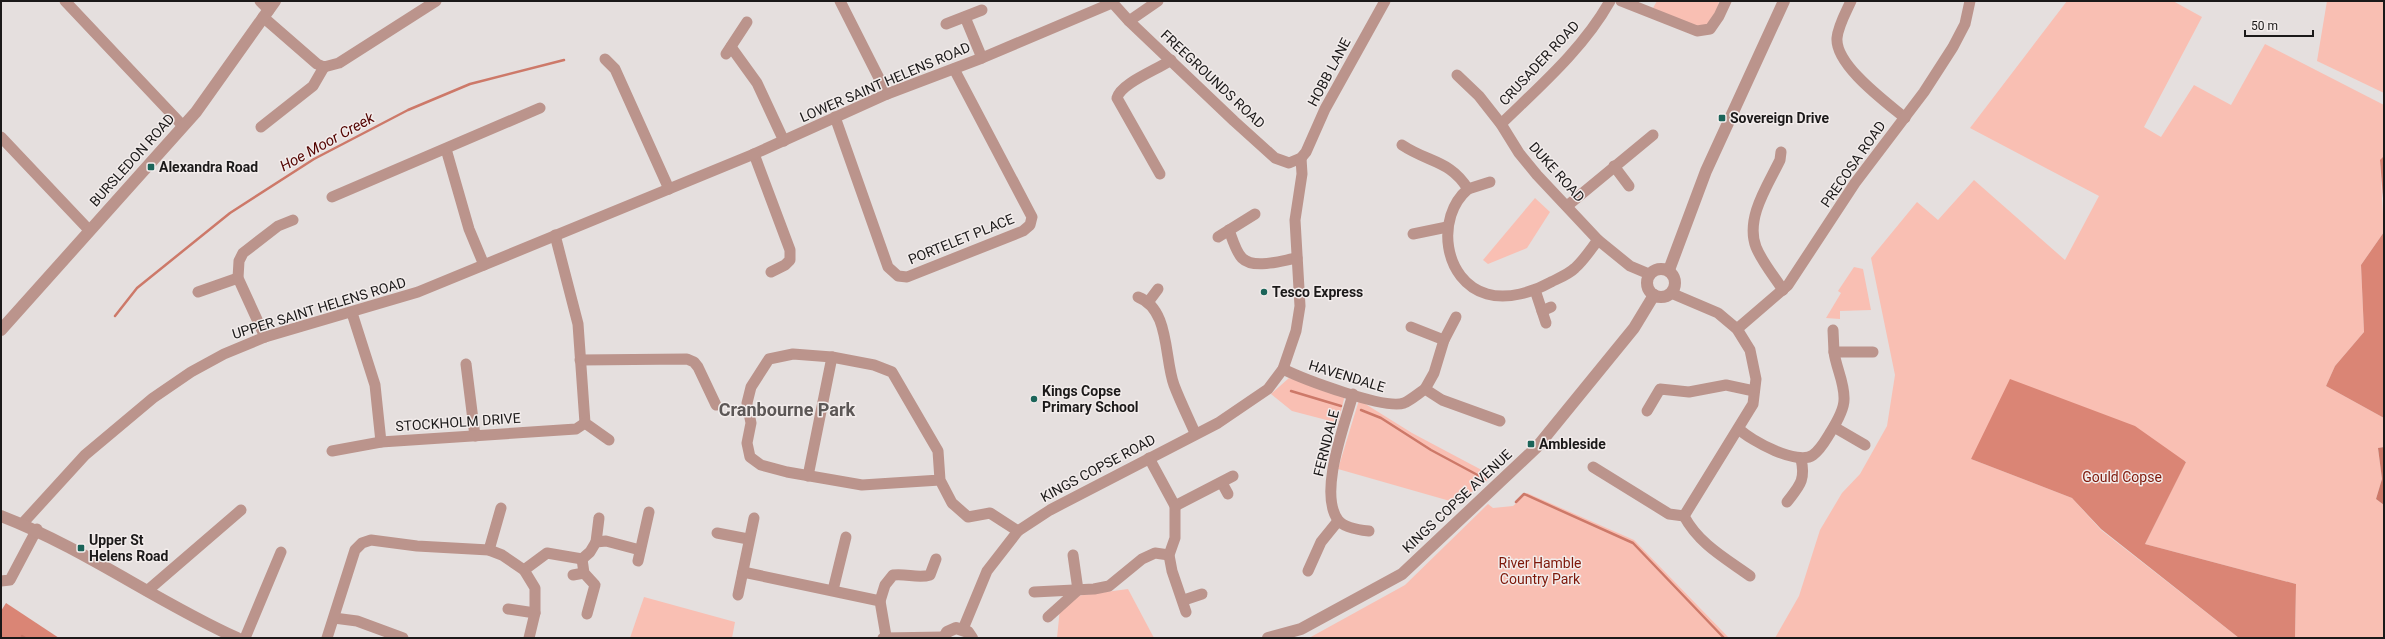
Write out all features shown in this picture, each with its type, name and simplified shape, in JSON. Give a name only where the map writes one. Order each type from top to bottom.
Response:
[{"type":"street","points":[[65,1],[183,126]]},
{"type":"street","points":[[260,1],[269,9],[317,64],[324,67],[338,63],[436,1]]},
{"type":"street","points":[[840,1],[887,94]]},
{"type":"street","points":[[1129,21],[1158,1]]},
{"type":"street","name":"HOBB LANE","points":[[1301,158],[1332,96],[1385,1]]},
{"type":"street","name":"CRUSADER ROAD","points":[[1501,124],[1568,58],[1599,19],[1610,1]]},
{"type":"street","points":[[1621,1],[1697,31],[1710,29],[1719,16],[1726,1]]},
{"type":"street","points":[[1668,270],[1706,171],[1784,1]]},
{"type":"street","points":[[1851,1],[1837,39],[1839,53],[1847,65],[1867,86],[1905,118]]},
{"type":"street","name":"PRECOSA ROAD","points":[[1737,328],[1788,285],[1855,183],[1905,118],[1953,47],[1964,24],[1970,1]]},
{"type":"street","name":"LOWER SAINT HELENS ROAD","points":[[669,189],[784,141],[887,94],[982,58],[1112,2]]},
{"type":"street","name":"FREEGROUNDS ROAD","points":[[1112,2],[1129,21],[1275,158],[1289,163],[1301,158]]},
{"type":"street","name":"BURSLEDON ROAD","points":[[1,330],[196,112],[269,9]]},
{"type":"street","points":[[946,24],[982,10]]},
{"type":"street","points":[[965,17],[982,58]]},
{"type":"street","points":[[747,22],[728,50],[757,83],[784,141]]},
{"type":"street","points":[[605,59],[615,69],[669,189]]},
{"type":"street","points":[[1156,171],[1117,98],[1119,91],[1158,70],[1171,60]]},
{"type":"street","points":[[261,127],[273,114],[312,86],[324,67]]},
{"type":"street","name":"PORTELET PLACE","points":[[835,117],[888,266],[898,276],[907,276],[1023,231],[1030,226],[1032,217],[954,69]]},
{"type":"street","name":"DUKE ROAD","points":[[1457,75],[1479,96],[1501,124],[1519,153],[1598,240],[1630,266],[1649,274]]},
{"type":"street","points":[[332,197],[540,108]]},
{"type":"street","points":[[1567,206],[1653,135]]},
{"type":"street","points":[[1,137],[89,230]]},
{"type":"street","points":[[1402,146],[1418,156],[1442,163],[1457,173],[1468,189]]},
{"type":"street","points":[[446,149],[469,229],[484,265]]},
{"type":"street","points":[[1781,152],[1780,160],[1760,203],[1753,236],[1756,248],[1783,290]]},
{"type":"street","points":[[754,154],[790,250],[790,260],[785,265],[772,272]]},
{"type":"street","name":"KINGS COPSE ROAD","points":[[968,634],[987,571],[1018,531],[1050,510],[1195,433],[1218,423],[1268,389],[1283,369],[1296,331],[1300,306],[1295,220],[1302,174],[1301,158]]},
{"type":"street","points":[[1614,166],[1629,186]]},
{"type":"street","points":[[1490,182],[1468,189],[1454,208],[1447,227],[1450,253],[1456,270],[1474,287],[1487,294],[1509,295],[1535,290],[1575,269],[1598,240]]},
{"type":"street","name":"UPPER SAINT HELENS ROAD","points":[[22,524],[85,455],[153,398],[198,368],[224,354],[265,337],[352,313],[418,292],[669,189]]},
{"type":"street","points":[[1218,237],[1255,214]]},
{"type":"street","points":[[265,337],[238,278],[239,261],[243,253],[278,226],[293,220]]},
{"type":"street","points":[[1413,234],[1447,227]]},
{"type":"street","points":[[1228,230],[1242,258],[1250,262],[1260,264],[1297,258]]},
{"type":"street","points":[[555,235],[578,324],[585,423],[609,440]]},
{"type":"street","points":[[1657,269],[1668,270],[1674,278],[1671,292],[1664,297],[1654,296],[1647,288],[1649,274],[1657,269]]},
{"type":"street","points":[[198,292],[238,278]]},
{"type":"street","points":[[1158,289],[1144,299],[1159,318],[1174,383],[1195,433]]},
{"type":"street","points":[[1535,290],[1547,309],[1546,323]]},
{"type":"street","points":[[1671,292],[1718,313],[1737,328],[1750,350],[1756,379],[1753,404],[1684,516]]},
{"type":"street","name":"KINGS COPSE AVENUE","points":[[1268,638],[1300,629],[1402,574],[1537,447],[1634,328],[1654,296]]},
{"type":"street","name":"STOCKHOLM DRIVE","points":[[352,313],[375,385],[381,442]]},
{"type":"street","name":"HAVENDALE","points":[[1283,369],[1298,377],[1382,404],[1404,403],[1425,389],[1434,373],[1444,340],[1456,317]]},
{"type":"street","points":[[1411,327],[1444,340]]},
{"type":"street","points":[[1739,429],[1749,438],[1801,460],[1812,456],[1818,450],[1834,427],[1844,401],[1842,382],[1836,366],[1833,330]]},
{"type":"street","points":[[1834,352],[1873,352]]},
{"type":"street","points":[[940,480],[862,484],[808,476],[761,465],[750,457],[747,443],[751,423],[747,403],[751,387],[769,358],[793,354],[832,357],[874,365],[892,372],[938,450],[940,480],[952,503],[968,517],[990,513],[1018,531]]},
{"type":"street","points":[[808,476],[832,357]]},
{"type":"street","points":[[580,360],[687,359],[694,362],[698,367],[716,405]]},
{"type":"street","points":[[466,363],[475,436]]},
{"type":"street","points":[[1646,411],[1660,389],[1689,392],[1726,385],[1754,391]]},
{"type":"street","points":[[1425,389],[1442,400],[1500,421]]},
{"type":"street","name":"FERNDALE","points":[[1338,521],[1334,513],[1330,482],[1335,456],[1353,394]]},
{"type":"street","name":"STOCKHOLM DRIVE","points":[[332,451],[381,442],[576,429],[585,423]]},
{"type":"street","points":[[1834,427],[1865,445]]},
{"type":"street","points":[[1148,458],[1175,506],[1175,538],[1169,555],[1172,571],[1184,600],[1186,612]]},
{"type":"street","points":[[1787,502],[1802,481],[1804,471],[1801,460]]},
{"type":"street","points":[[1593,467],[1669,514],[1684,516]]},
{"type":"street","points":[[1175,506],[1222,483],[1232,476]]},
{"type":"street","points":[[1222,483],[1228,494]]},
{"type":"street","points":[[489,550],[501,508]]},
{"type":"street","points":[[147,591],[240,510]]},
{"type":"street","points":[[596,542],[606,541],[639,556],[649,512]]},
{"type":"street","points":[[1,516],[37,530],[199,621],[238,638]]},
{"type":"street","points":[[1684,516],[1692,531],[1707,546],[1750,576]]},
{"type":"street","points":[[587,614],[595,585],[578,574],[582,559],[590,552],[596,542],[599,518]]},
{"type":"street","points":[[738,595],[748,539],[754,518]]},
{"type":"street","points":[[1313,565],[1321,542],[1338,521],[1348,527],[1365,529]]},
{"type":"street","points":[[1,581],[10,580],[37,530]]},
{"type":"street","points":[[718,533],[748,539]]},
{"type":"street","points":[[833,590],[846,537]]},
{"type":"street","points":[[328,638],[355,550],[362,543],[371,540],[417,546],[489,550],[502,555],[524,570],[535,588],[535,613],[529,638]]},
{"type":"street","points":[[245,638],[281,552]]},
{"type":"street","points":[[524,570],[547,553],[582,559]]},
{"type":"street","points":[[1034,592],[1078,590],[1109,586],[1142,559],[1155,553],[1169,555]]},
{"type":"street","points":[[1074,555],[1078,590]]},
{"type":"street","points":[[936,560],[930,575],[923,577],[904,573],[893,575],[885,585],[880,601],[884,637],[944,637],[951,630],[968,634]]},
{"type":"street","points":[[743,572],[880,601]]},
{"type":"street","points":[[1048,617],[1078,590]]},
{"type":"street","points":[[1184,600],[1202,594]]},
{"type":"street","points":[[508,609],[535,613]]},
{"type":"street","points":[[334,618],[357,621],[403,638]]},
{"type":"green space","points":[[1657,1],[1719,1],[1718,8],[1707,25],[1697,28],[1653,8]]},
{"type":"green space","points":[[2067,1],[2173,1],[2202,17],[2144,127],[2161,137],[2194,85],[2231,105],[2265,44],[2384,105],[2384,156],[2380,161],[2384,232],[2361,265],[2364,332],[2335,366],[2326,386],[2384,418],[2384,447],[2378,448],[2382,479],[2376,499],[2384,505],[2384,638],[2295,638],[2296,584],[2145,544],[2186,461],[1973,456],[1971,459],[2072,498],[2101,530],[2239,638],[1775,638],[1799,596],[1820,530],[1842,493],[1860,474],[1887,426],[1895,375],[1871,258],[1917,202],[1938,220],[1974,180],[2065,260],[2099,196],[1970,128]]},
{"type":"green space","points":[[2327,1],[2384,1],[2384,93],[2317,61]]},
{"type":"green space","points":[[2384,156],[2384,211],[2380,160]]},
{"type":"green space","points":[[1535,198],[1550,212],[1527,248],[1488,264],[1483,260]]},
{"type":"green space","points":[[2384,232],[2384,418],[2326,386],[2335,366],[2364,332],[2361,265]]},
{"type":"green space","points":[[1854,267],[1863,269],[1871,310],[1840,311],[1840,319],[1826,318],[1841,293],[1838,291]]},
{"type":"green space","points":[[1289,378],[1345,395],[1338,423],[1292,411],[1271,394]]},
{"type":"green space","name":"Gould Copse","points":[[2010,379],[2135,426],[2186,462],[2145,544],[2296,584],[2295,638],[2239,638],[2101,529],[2072,498],[1971,459]]},
{"type":"green space","points":[[1359,400],[1412,433],[1493,476],[1457,503],[1338,469]]},
{"type":"green space","name":"River Hamble Country Park","points":[[1527,493],[1634,540],[1729,638],[1309,638],[1405,585],[1488,504],[1493,508],[1513,506]]},
{"type":"green space","points":[[1128,589],[1154,638],[1057,638],[1061,598]]},
{"type":"green space","points":[[644,597],[735,622],[732,638],[630,638]]},
{"type":"green space","points":[[6,603],[59,638],[1,638],[1,611]]},
{"type":"shaded area","points":[[2384,447],[2384,505],[2376,499],[2382,479],[2378,448]]},
{"type":"waterway","name":"Hoe Moor Creek","points":[[115,316],[137,288],[230,213],[314,159],[408,110],[470,84],[564,60]]},
{"type":"waterway","points":[[1291,391],[1341,406]]},
{"type":"waterway","points":[[1361,410],[1381,418],[1431,450],[1485,479]]},
{"type":"waterway","points":[[1516,502],[1524,494],[1633,543],[1724,638]]},
{"type":"place","name":"Sovereign Drive","points":[[1722,118]]},
{"type":"place","name":"Alexandra Road","points":[[151,167]]},
{"type":"place","name":"Tesco Express","points":[[1264,292]]},
{"type":"place","name":"Kings Copse Primary School","points":[[1034,399]]},
{"type":"place","name":"Ambleside","points":[[1531,444]]},
{"type":"place","name":"Upper St Helens Road","points":[[81,548]]},
{"type":"district","name":"Cranbourne Park","points":[[787,409]]}]
